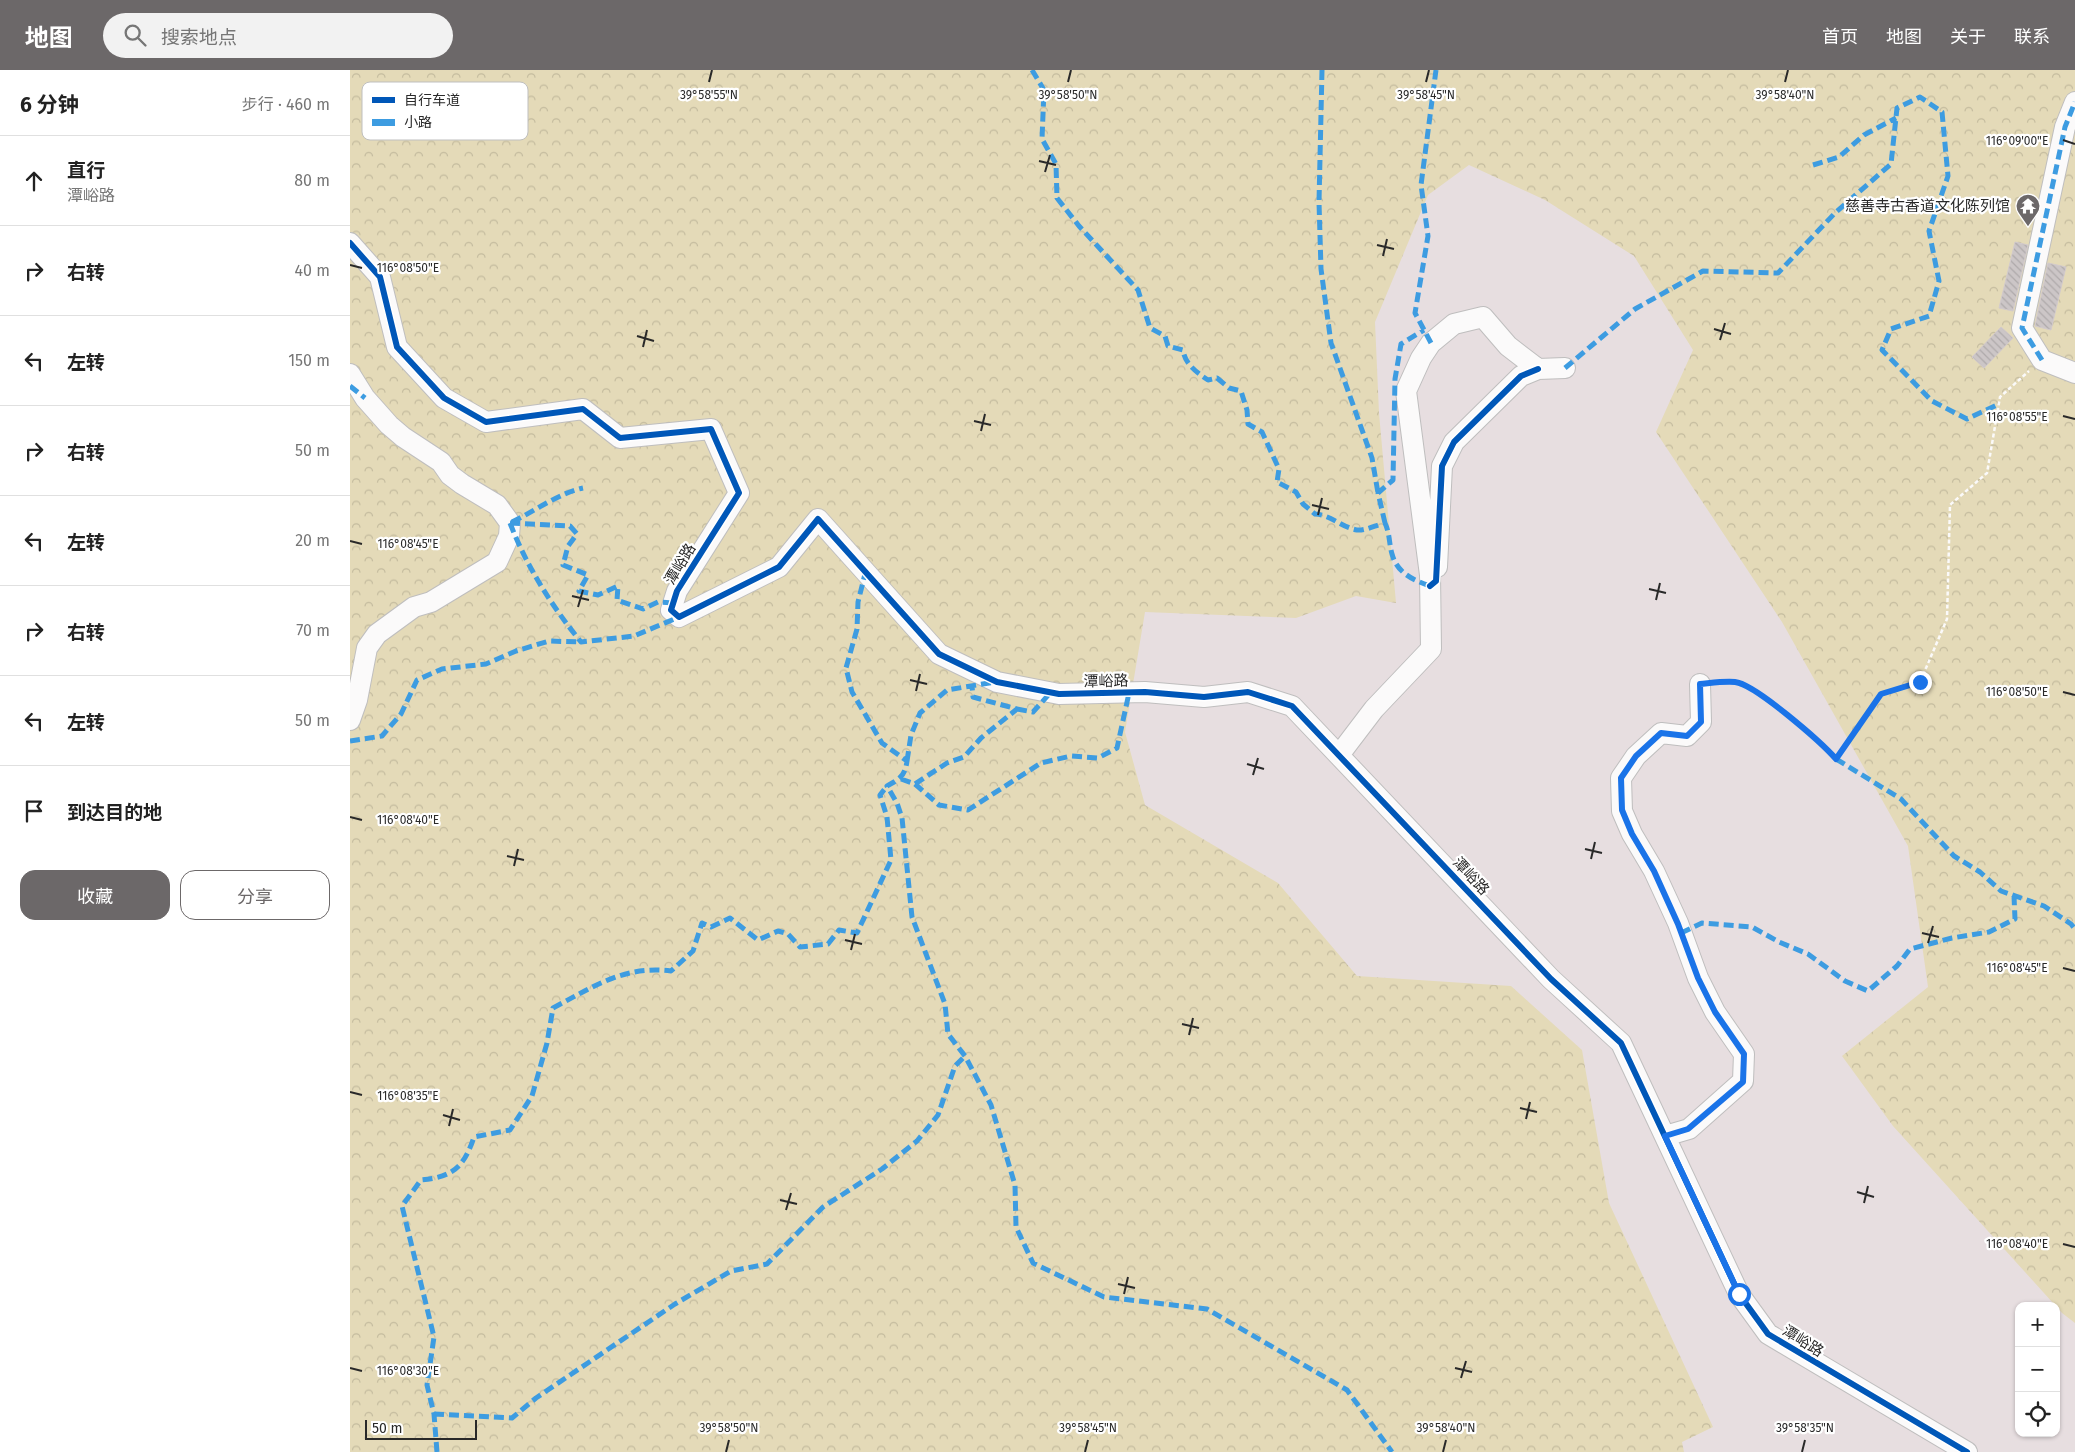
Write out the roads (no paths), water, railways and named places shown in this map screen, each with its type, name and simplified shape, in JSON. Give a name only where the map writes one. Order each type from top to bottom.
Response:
[{"type":"street","points":[[2075,102],[2065,126],[2022,328],[2042,360],[2075,373]]},
{"type":"street","name":"潭峪路","points":[[350,243],[380,277],[397,347],[444,398],[486,422],[582,409],[620,438],[711,428],[739,493],[677,590],[671,610],[679,618],[779,567],[818,519],[939,654],[997,682],[1058,694],[1145,692],[1204,697],[1248,692],[1292,706],[1551,979],[1621,1043],[1739,1294],[1768,1334],[1967,1452]]},
{"type":"street","points":[[1339,755],[1374,709],[1432,649],[1430,586],[1406,391],[1421,358],[1431,343],[1454,324],[1483,317],[1508,346],[1538,369]]},
{"type":"street","points":[[1430,586],[1436,580],[1442,466],[1454,442],[1521,376],[1538,369],[1565,368]]},
{"type":"street","points":[[350,374],[365,398],[389,425],[402,437],[441,462],[450,474],[462,484],[496,505],[510,523],[509,536],[497,562],[431,602],[414,607],[377,634],[368,648],[357,700],[350,720]]},
{"type":"street","points":[[1665,1136],[1688,1129],[1743,1082],[1744,1054],[1715,1012],[1698,978],[1678,924],[1654,871],[1632,834],[1622,810],[1621,778],[1636,756],[1661,733],[1687,736],[1701,722],[1700,684]]},
{"type":"place","name":"慈善寺古香道文化陈列馆","points":[[2028,227]]}]
